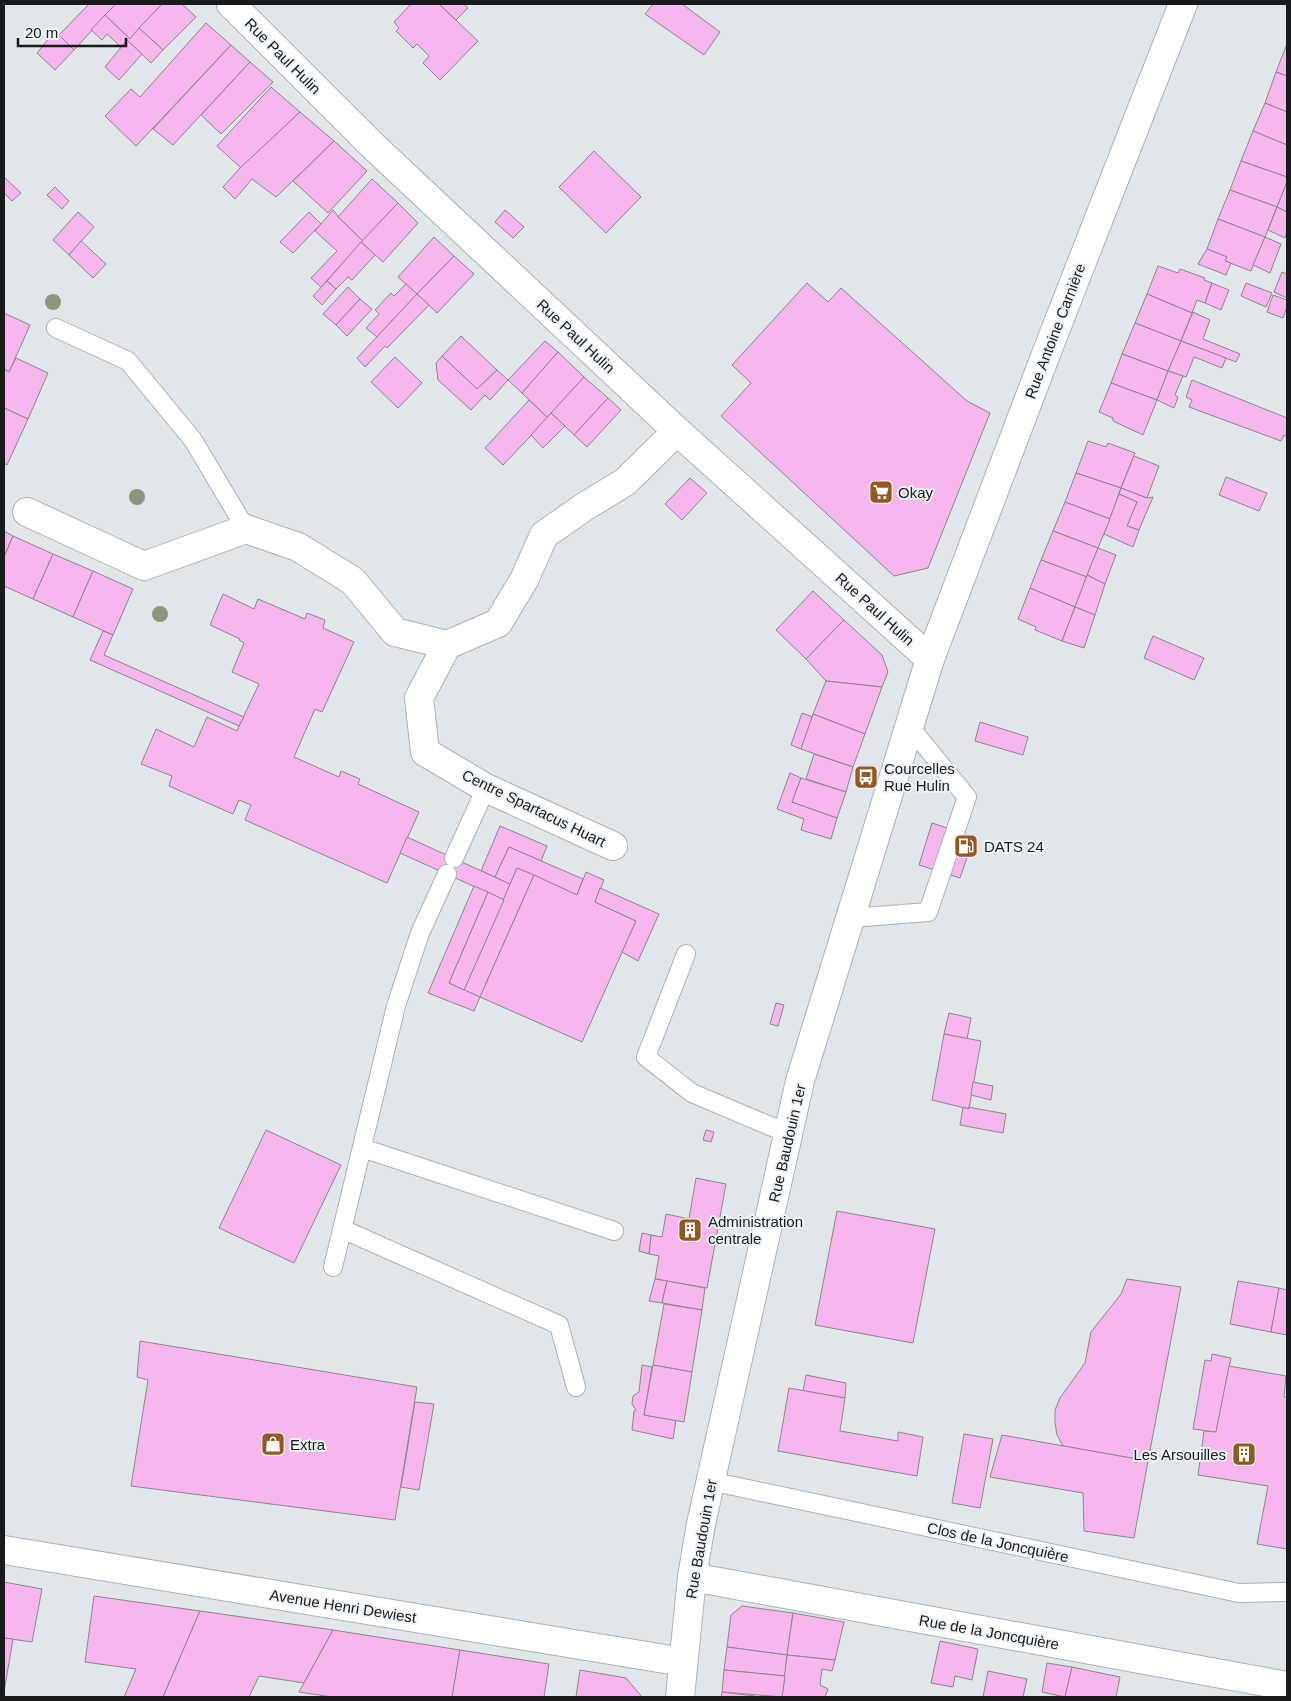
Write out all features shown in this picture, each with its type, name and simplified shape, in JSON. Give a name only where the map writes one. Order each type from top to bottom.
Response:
[{"type":"street","name":"Rue Paul Hulin","points":[[231,4],[372,144],[677,431],[930,659]]},
{"type":"street","name":"Rue Antoine Carnière","points":[[930,659],[1050,341],[1184,4]]},
{"type":"street","points":[[27,512],[144,566],[246,529],[298,547],[353,581],[394,632],[447,645],[498,623],[524,580],[544,535],[584,507],[625,482],[677,431]]},
{"type":"street","name":"Centre Spartacus Huart","points":[[447,645],[419,698],[425,752],[486,788],[613,846]]},
{"type":"street","name":"Rue Baudouin 1er","points":[[680,1697],[692,1577],[701,1524],[800,1081],[930,659]]},
{"type":"street","name":"Avenue Henri Dewiest","points":[[4,1550],[683,1662]]},
{"type":"street","name":"Rue de la Joncquière","points":[[692,1577],[1287,1686]]},
{"type":"lane","points":[[56,328],[128,361],[194,440],[246,529]]},
{"type":"lane","points":[[850,918],[928,912],[967,798],[909,726]]},
{"type":"lane","points":[[333,1267],[396,1006],[420,933],[486,788]]},
{"type":"lane","points":[[686,954],[646,1057],[692,1093],[789,1134]]},
{"type":"lane","points":[[362,1148],[614,1231]]},
{"type":"lane","points":[[342,1229],[559,1325],[576,1387]]},
{"type":"lane","name":"Clos de la Joncquière","points":[[710,1481],[1239,1593],[1287,1592]]},
{"type":"building","points":[[89,4],[116,4],[74,50],[59,35]]},
{"type":"building","points":[[116,4],[162,4],[130,39],[105,15]]},
{"type":"building","points":[[162,4],[182,4],[196,17],[163,50],[139,28]]},
{"type":"building","points":[[411,4],[439,4],[478,41],[440,80],[423,63],[429,56],[417,44],[413,48],[396,31],[399,28],[394,22]]},
{"type":"building","points":[[439,4],[464,4],[468,8],[456,20]]},
{"type":"building","points":[[653,4],[682,4],[720,32],[704,55],[645,14]]},
{"type":"building","points":[[105,15],[130,39],[139,28],[163,50],[151,63],[127,40],[122,48],[107,34],[102,40],[91,30]]},
{"type":"building","points":[[206,23],[231,45],[136,146],[105,116],[131,89],[140,97]]},
{"type":"building","points":[[54,32],[74,50],[55,70],[37,53]]},
{"type":"building","points":[[127,40],[142,54],[119,80],[105,67]]},
{"type":"building","points":[[1287,44],[1287,76],[1276,72]]},
{"type":"building","points":[[231,45],[250,62],[173,145],[153,129]]},
{"type":"building","points":[[250,62],[273,82],[221,134],[201,115]]},
{"type":"building","points":[[1276,72],[1287,76],[1287,112],[1265,103]]},
{"type":"building","points":[[271,87],[300,112],[241,168],[217,146]]},
{"type":"building","points":[[1265,103],[1287,112],[1287,145],[1253,131]]},
{"type":"building","points":[[300,112],[334,141],[276,197],[252,179],[235,199],[223,187],[239,169]]},
{"type":"building","points":[[1253,131],[1287,145],[1287,177],[1241,161]]},
{"type":"building","points":[[334,141],[367,171],[328,213],[293,181]]},
{"type":"building","points":[[594,151],[641,197],[606,233],[559,187]]},
{"type":"building","points":[[1241,161],[1287,177],[1287,182],[1277,207],[1230,190]]},
{"type":"building","points":[[4,177],[21,193],[12,201],[4,193]]},
{"type":"building","points":[[372,179],[398,203],[363,241],[338,217]]},
{"type":"building","points":[[1287,182],[1287,212],[1277,207]]},
{"type":"building","points":[[55,187],[69,201],[62,209],[47,195]]},
{"type":"building","points":[[1230,190],[1277,207],[1265,237],[1218,219]]},
{"type":"building","points":[[398,203],[418,223],[383,262],[361,242]]},
{"type":"building","points":[[1277,207],[1287,212],[1285,238],[1268,230]]},
{"type":"building","points":[[333,210],[363,241],[321,287],[311,278],[337,251],[315,231]]},
{"type":"building","points":[[505,210],[524,227],[513,238],[495,222]]},
{"type":"building","points":[[78,212],[94,227],[69,255],[53,240]]},
{"type":"building","points":[[309,212],[321,224],[293,253],[280,242]]},
{"type":"building","points":[[1218,219],[1265,237],[1251,271],[1225,261],[1227,257],[1207,249]]},
{"type":"building","points":[[434,237],[454,256],[417,294],[398,277]]},
{"type":"building","points":[[1265,237],[1281,244],[1270,273],[1253,265]]},
{"type":"building","points":[[81,241],[106,264],[93,278],[69,255]]},
{"type":"building","points":[[361,242],[375,255],[352,280],[348,277],[336,289],[327,281]]},
{"type":"building","points":[[1207,249],[1227,257],[1225,261],[1231,263],[1226,275],[1198,264]]},
{"type":"building","points":[[454,256],[474,274],[437,313],[417,294]]},
{"type":"building","points":[[1158,266],[1178,273],[1180,269],[1205,278],[1204,280],[1212,283],[1205,303],[1197,300],[1192,313],[1147,294]]},
{"type":"building","points":[[1282,272],[1287,274],[1287,298],[1274,292]]},
{"type":"building","points":[[327,281],[336,289],[322,305],[313,296]]},
{"type":"building","name":"Okay","points":[[807,283],[828,302],[841,288],[967,401],[990,413],[928,568],[894,576],[721,416],[751,383],[732,365]]},
{"type":"building","points":[[1212,283],[1229,290],[1221,310],[1205,303]]},
{"type":"building","points":[[1246,283],[1272,293],[1266,307],[1241,296]]},
{"type":"building","points":[[406,284],[417,294],[377,337],[366,328],[379,314],[375,310],[391,293],[394,296]]},
{"type":"building","points":[[348,287],[360,299],[336,325],[323,314]]},
{"type":"building","points":[[417,294],[429,305],[387,348],[385,346],[365,367],[357,358]]},
{"type":"building","points":[[1147,294],[1192,313],[1181,341],[1135,323]]},
{"type":"building","points":[[1273,295],[1287,300],[1287,307],[1283,318],[1267,312]]},
{"type":"building","points":[[360,299],[372,309],[347,336],[336,325]]},
{"type":"building","points":[[1193,312],[1210,320],[1203,339],[1240,354],[1236,362],[1181,341]]},
{"type":"building","points":[[4,313],[30,325],[9,372],[4,369]]},
{"type":"building","points":[[1135,323],[1181,341],[1168,371],[1122,354]]},
{"type":"building","points":[[461,336],[497,370],[477,389],[442,356]]},
{"type":"building","points":[[545,341],[558,352],[522,393],[508,380]]},
{"type":"building","points":[[1181,341],[1226,358],[1222,368],[1194,357],[1186,377],[1168,371]]},
{"type":"building","points":[[558,352],[584,377],[548,418],[522,393]]},
{"type":"building","points":[[1122,354],[1168,371],[1157,400],[1111,383]]},
{"type":"building","points":[[442,356],[477,389],[497,370],[508,380],[490,400],[485,395],[471,410],[438,380],[436,363]]},
{"type":"building","points":[[395,357],[422,383],[398,408],[371,382]]},
{"type":"building","points":[[16,358],[48,373],[28,419],[4,408],[4,369],[9,372]]},
{"type":"building","points":[[1168,371],[1183,376],[1175,395],[1178,397],[1174,408],[1157,400]]},
{"type":"building","points":[[584,377],[608,398],[574,435],[551,413]]},
{"type":"building","points":[[1192,380],[1287,418],[1287,437],[1284,435],[1281,441],[1189,407],[1192,400],[1186,397]]},
{"type":"building","points":[[1111,383],[1157,400],[1143,435],[1099,412]]},
{"type":"building","points":[[608,398],[621,410],[587,447],[574,435]]},
{"type":"building","points":[[529,400],[548,418],[503,465],[485,448]]},
{"type":"building","points":[[4,408],[28,419],[7,465],[4,463]]},
{"type":"building","points":[[551,413],[565,426],[543,448],[531,435]]},
{"type":"building","points":[[1088,441],[1106,447],[1108,443],[1135,453],[1121,488],[1076,473]]},
{"type":"building","points":[[1134,456],[1159,466],[1147,498],[1121,488]]},
{"type":"building","points":[[1076,473],[1121,488],[1110,519],[1065,502]]},
{"type":"building","points":[[1226,477],[1267,493],[1259,511],[1219,495]]},
{"type":"building","points":[[690,478],[707,493],[682,520],[665,504]]},
{"type":"building","points":[[1121,488],[1147,498],[1153,497],[1139,530],[1127,526],[1137,502],[1119,494]]},
{"type":"building","points":[[1119,494],[1137,502],[1127,526],[1139,530],[1133,547],[1104,534]]},
{"type":"building","points":[[1065,502],[1110,519],[1098,548],[1053,531]]},
{"type":"building","points":[[4,531],[13,536],[4,557]]},
{"type":"building","points":[[1053,531],[1098,548],[1087,577],[1041,560]]},
{"type":"building","points":[[13,536],[53,554],[33,599],[4,586],[4,557]]},
{"type":"building","points":[[1098,548],[1116,555],[1105,584],[1087,575]]},
{"type":"building","points":[[53,554],[93,571],[73,617],[33,599]]},
{"type":"building","points":[[1041,560],[1087,577],[1075,607],[1030,588]]},
{"type":"building","points":[[93,571],[133,589],[113,635],[73,617]]},
{"type":"building","points":[[1087,575],[1105,584],[1095,615],[1075,607]]},
{"type":"building","points":[[1030,588],[1075,607],[1062,641],[1035,630],[1036,627],[1018,619]]},
{"type":"building","points":[[813,591],[844,620],[806,659],[776,630]]},
{"type":"building","points":[[223,594],[254,609],[258,599],[305,619],[307,613],[325,620],[323,628],[354,642],[322,712],[315,709],[294,757],[339,777],[341,771],[360,779],[358,784],[419,812],[387,883],[245,820],[251,805],[239,800],[233,814],[169,786],[172,776],[141,764],[156,729],[194,747],[207,717],[237,731],[259,684],[232,672],[244,643],[240,639],[210,625]]},
{"type":"building","points":[[1075,607],[1095,615],[1084,648],[1062,641]]},
{"type":"building","points":[[844,620],[882,655],[888,672],[882,687],[826,681],[806,659]]},
{"type":"building","points":[[103,631],[113,635],[104,655],[244,717],[239,726],[90,660]]},
{"type":"building","points":[[1153,636],[1204,658],[1194,680],[1144,658]]},
{"type":"building","points":[[826,681],[882,687],[865,734],[813,714]]},
{"type":"building","points":[[802,713],[813,717],[801,749],[791,745]]},
{"type":"building","points":[[813,714],[865,734],[853,767],[801,749]]},
{"type":"building","points":[[980,722],[1028,737],[1023,755],[975,741]]},
{"type":"building","points":[[814,754],[853,767],[846,792],[806,779]]},
{"type":"building","points":[[790,773],[801,778],[792,802],[837,818],[831,839],[801,830],[804,819],[777,809]]},
{"type":"building","points":[[801,778],[846,792],[837,818],[792,802]]},
{"type":"building","points":[[932,823],[974,837],[960,878],[919,865]]},
{"type":"building","points":[[500,826],[547,846],[541,861],[509,847],[495,877],[481,871]]},
{"type":"building","points":[[407,837],[510,884],[504,900],[400,853]]},
{"type":"building","points":[[509,847],[583,879],[577,895],[517,868],[510,884],[495,877]]},
{"type":"building","points":[[517,868],[534,875],[480,997],[464,990]]},
{"type":"building","points":[[586,872],[604,880],[595,902],[636,921],[582,1042],[480,997],[534,875],[577,895]]},
{"type":"building","points":[[474,886],[488,892],[449,983],[480,997],[474,1011],[428,993]]},
{"type":"building","points":[[600,888],[659,914],[638,961],[622,952],[636,921],[595,902]]},
{"type":"building","points":[[488,892],[504,900],[464,990],[449,983]]},
{"type":"building","points":[[776,1003],[784,1005],[778,1026],[770,1024]]},
{"type":"building","points":[[949,1013],[971,1018],[967,1039],[944,1034]]},
{"type":"building","points":[[944,1034],[981,1041],[969,1109],[932,1100]]},
{"type":"building","points":[[973,1082],[993,1086],[991,1100],[971,1095]]},
{"type":"building","points":[[963,1107],[1006,1114],[1003,1133],[960,1125]]},
{"type":"building","points":[[266,1130],[341,1165],[294,1263],[219,1228]]},
{"type":"building","points":[[706,1130],[714,1132],[711,1142],[703,1140]]},
{"type":"building","name":"Administration centrale","points":[[696,1178],[726,1184],[707,1288],[655,1279],[659,1256],[649,1254],[651,1235],[662,1237],[666,1214],[689,1219]]},
{"type":"building","points":[[837,1211],[935,1229],[913,1343],[815,1325]]},
{"type":"building","points":[[642,1233],[651,1235],[649,1254],[639,1251]]},
{"type":"building","points":[[655,1279],[667,1281],[662,1303],[649,1301]]},
{"type":"building","points":[[1127,1279],[1181,1287],[1148,1461],[1063,1446],[1057,1435],[1055,1423],[1055,1410],[1060,1398],[1085,1363],[1091,1332],[1121,1294]]},
{"type":"building","points":[[667,1281],[705,1288],[702,1310],[662,1303]]},
{"type":"building","points":[[1238,1281],[1279,1288],[1271,1332],[1230,1324]]},
{"type":"building","points":[[1279,1288],[1287,1290],[1287,1335],[1271,1332]]},
{"type":"building","points":[[664,1304],[702,1310],[692,1372],[653,1365]]},
{"type":"building","name":"Extra","points":[[140,1341],[417,1387],[395,1520],[131,1486],[148,1380],[137,1377]]},
{"type":"building","points":[[1212,1354],[1231,1358],[1216,1432],[1193,1429],[1205,1360],[1211,1361]]},
{"type":"building","points":[[642,1365],[652,1367],[644,1415],[676,1420],[673,1439],[632,1430],[634,1411],[636,1410],[632,1404],[633,1396],[639,1392]]},
{"type":"building","points":[[653,1365],[692,1372],[684,1422],[644,1415]]},
{"type":"building","name":"Les Arsouilles","points":[[1229,1366],[1286,1376],[1284,1397],[1287,1397],[1287,1549],[1257,1544],[1268,1486],[1198,1475],[1204,1431],[1216,1432]]},
{"type":"building","points":[[806,1375],[846,1383],[845,1398],[803,1391]]},
{"type":"building","points":[[789,1388],[845,1398],[840,1431],[898,1441],[898,1432],[923,1437],[917,1476],[778,1451]]},
{"type":"building","points":[[415,1402],[434,1404],[419,1490],[401,1487]]},
{"type":"building","points":[[964,1434],[993,1439],[980,1508],[952,1503]]},
{"type":"building","points":[[1002,1435],[1148,1461],[1134,1538],[1084,1531],[1083,1493],[990,1477]]},
{"type":"building","points":[[4,1582],[42,1589],[32,1642],[4,1638]]},
{"type":"building","points":[[94,1596],[200,1611],[163,1697],[124,1697],[136,1669],[85,1662]]},
{"type":"building","points":[[742,1606],[793,1613],[787,1655],[727,1647],[731,1615]]},
{"type":"building","points":[[200,1611],[333,1630],[304,1683],[259,1676],[249,1697],[163,1697]]},
{"type":"building","points":[[793,1613],[844,1622],[835,1660],[787,1655]]},
{"type":"building","points":[[333,1630],[460,1650],[452,1697],[332,1697],[299,1692]]},
{"type":"building","points":[[4,1638],[13,1639],[4,1692]]},
{"type":"building","points":[[940,1641],[978,1649],[972,1680],[955,1676],[953,1687],[931,1683]]},
{"type":"building","points":[[727,1647],[787,1655],[785,1676],[724,1670]]},
{"type":"building","points":[[460,1650],[549,1664],[544,1697],[452,1697]]},
{"type":"building","points":[[787,1655],[835,1660],[832,1671],[822,1669],[820,1685],[828,1689],[825,1697],[782,1697]]},
{"type":"building","points":[[1047,1663],[1072,1667],[1065,1697],[1042,1692]]},
{"type":"building","points":[[1072,1667],[1120,1677],[1116,1697],[1065,1697]]},
{"type":"building","points":[[580,1670],[626,1678],[642,1697],[576,1697]]},
{"type":"building","points":[[724,1670],[785,1676],[782,1697],[722,1692]]},
{"type":"building","points":[[988,1671],[1027,1679],[1023,1697],[983,1697]]},
{"type":"building","points":[[722,1692],[755,1696],[755,1697],[721,1697]]},
{"type":"place","name":"Okay","points":[[881,492]]},
{"type":"place","name":"Courcelles Rue Hulin","points":[[866,777]]},
{"type":"place","name":"DATS 24","points":[[966,846]]},
{"type":"place","name":"Administration centrale","points":[[690,1230]]},
{"type":"place","name":"Extra","points":[[273,1444]]},
{"type":"place","name":"Les Arsouilles","points":[[1244,1454]]}]
